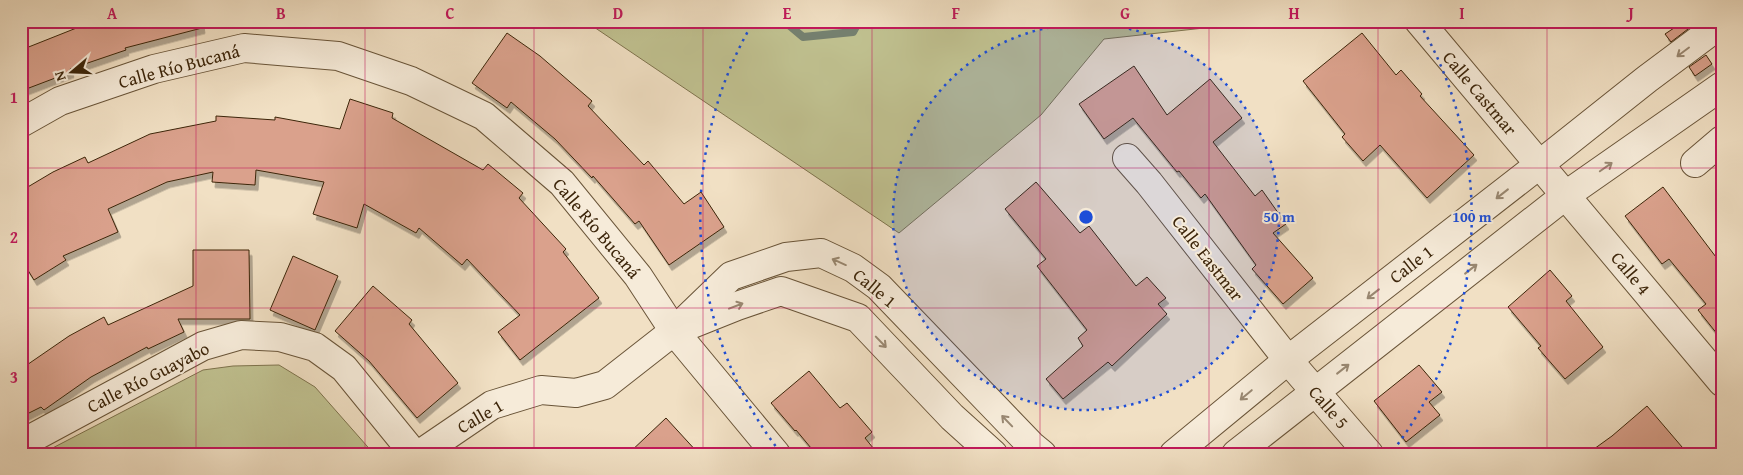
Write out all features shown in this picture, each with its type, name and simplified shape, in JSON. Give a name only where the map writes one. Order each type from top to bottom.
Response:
[{"type":"street","name":"Calle Castmar","points":[[1420,21],[1540,164]]},
{"type":"street","name":"Calle 1","points":[[1174,454],[1288,360],[1647,79],[1722,23]]},
{"type":"street","name":"Calle Río Bucaná","points":[[21,123],[60,101],[144,72],[244,48],[338,56],[411,81],[484,116],[562,183],[638,276],[674,332],[776,454]]},
{"type":"street","points":[[1236,454],[1566,195],[1722,86]]},
{"type":"street","points":[[1695,163],[1722,140]]},
{"type":"street","name":"Calle Eastmar","points":[[1128,158],[1288,360]]},
{"type":"street","name":"Calle 4","points":[[1540,164],[1722,382]]},
{"type":"street","name":"Calle 1","points":[[420,454],[492,405],[541,390],[576,393],[605,385],[674,332],[732,276],[786,258],[821,253],[853,268],[879,287],[1024,438],[1042,454]]},
{"type":"street","name":"Calle 1","points":[[674,332],[737,306],[781,291],[858,318],[952,417],[993,454]]},
{"type":"street","name":"Calle Río Guayabo","points":[[21,444],[203,346],[241,335],[280,337],[315,347],[344,368],[414,454]]},
{"type":"street","name":"Calle 5","points":[[1288,360],[1369,454]]},
{"type":"green space","points":[[585,21],[1234,21],[1204,28],[1104,39],[1041,115],[899,233]]},
{"type":"green space","points":[[279,365],[315,387],[374,454],[41,454],[203,370],[233,366]]},
{"type":"building","points":[[82,21],[201,21],[202,28],[125,48],[126,50],[70,69],[71,72],[21,91],[21,50],[84,25]]},
{"type":"building","points":[[1683,22],[1688,29],[1671,42],[1665,34]]},
{"type":"building","points":[[507,33],[540,56],[592,101],[588,106],[644,165],[648,161],[684,204],[701,192],[724,227],[669,265],[639,221],[635,224],[593,176],[592,178],[555,139],[511,102],[507,108],[472,83]]},
{"type":"building","points":[[1362,33],[1396,75],[1401,70],[1422,94],[1420,96],[1474,155],[1427,198],[1380,145],[1363,161],[1342,137],[1345,134],[1303,81]]},
{"type":"building","points":[[1706,55],[1712,64],[1695,76],[1689,67]]},
{"type":"building","points":[[1134,66],[1167,115],[1210,79],[1242,118],[1213,142],[1255,196],[1262,190],[1286,224],[1273,233],[1313,278],[1283,304],[1252,269],[1256,265],[1205,194],[1201,198],[1133,118],[1104,139],[1079,104]]},
{"type":"building","points":[[350,99],[393,113],[392,118],[483,170],[488,164],[523,193],[519,198],[566,249],[563,252],[599,298],[520,360],[498,332],[520,315],[467,259],[462,265],[419,228],[416,233],[364,204],[357,228],[313,214],[324,182],[256,170],[255,185],[212,182],[213,172],[167,182],[108,209],[118,232],[63,256],[66,260],[34,280],[21,259],[21,191],[53,172],[85,157],[88,163],[150,134],[216,121],[216,116],[275,120],[275,117],[340,129]]},
{"type":"building","points":[[1036,182],[1080,233],[1089,226],[1136,286],[1147,277],[1166,298],[1158,304],[1167,314],[1112,366],[1108,362],[1063,399],[1046,379],[1083,346],[1078,338],[1087,330],[1037,266],[1046,259],[1005,209]]},
{"type":"building","points":[[1663,187],[1722,265],[1722,340],[1698,310],[1706,304],[1669,259],[1662,264],[1625,216]]},
{"type":"building","points":[[193,250],[249,250],[250,319],[178,319],[184,332],[148,349],[147,347],[91,377],[44,410],[41,407],[21,417],[21,369],[69,336],[104,317],[108,325],[193,286]]},
{"type":"building","points":[[293,256],[338,276],[315,330],[270,310]]},
{"type":"building","points":[[1550,270],[1572,296],[1566,301],[1603,347],[1565,379],[1538,348],[1541,346],[1508,307]]},
{"type":"building","points":[[373,286],[412,320],[409,324],[458,383],[417,418],[369,361],[335,331]]},
{"type":"building","points":[[1419,365],[1442,392],[1429,402],[1440,415],[1406,442],[1374,401]]},
{"type":"building","points":[[809,371],[840,408],[847,403],[872,432],[865,438],[878,454],[816,454],[771,403]]},
{"type":"building","points":[[1647,406],[1688,454],[1587,454],[1612,436]]},
{"type":"building","points":[[666,418],[699,454],[628,454]]},
{"type":"waterway","points":[[784,21],[803,37],[853,32],[859,21]]}]
